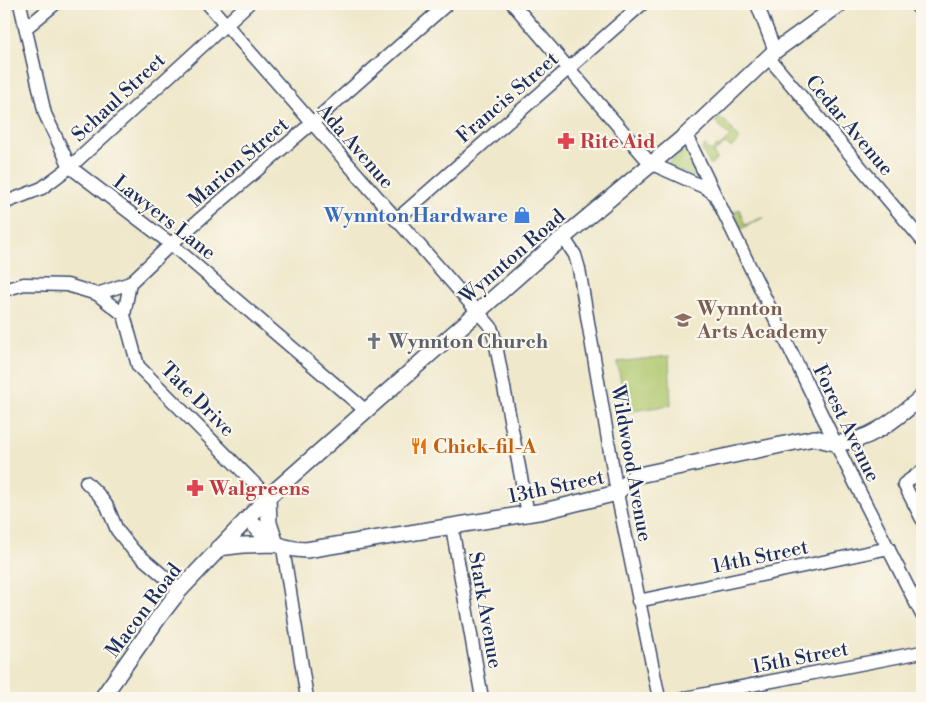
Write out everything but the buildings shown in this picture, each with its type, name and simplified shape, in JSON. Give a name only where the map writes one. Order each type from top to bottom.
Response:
[{"type":"main road","name":"Wynnton Road","points":[[218,548],[268,497],[365,410],[563,237],[686,134],[771,54],[840,4]]},
{"type":"main road","name":"13th Street","points":[[218,548],[243,545],[280,546],[306,550],[319,549],[528,514],[618,493],[634,476],[814,438],[836,443],[861,438],[891,422],[922,397]]},
{"type":"main road","points":[[268,497],[269,523],[280,546]]},
{"type":"main road","points":[[248,518],[268,540],[280,546]]},
{"type":"main road","name":"Macon Road","points":[[102,698],[159,617],[180,590],[218,548]]},
{"type":"street","name":"Lawyers Lane","points":[[20,4],[45,114],[70,167],[171,244],[365,410]]},
{"type":"street","points":[[26,28],[55,4]]},
{"type":"street","name":"Ada Avenue","points":[[208,4],[477,312]]},
{"type":"street","name":"Schaul Street","points":[[4,203],[42,188],[70,167],[225,23],[248,4]]},
{"type":"street","name":"Marion Street","points":[[97,294],[130,283],[171,244],[312,123],[446,4]]},
{"type":"street","points":[[514,4],[650,163],[706,188],[713,193]]},
{"type":"street","name":"Francis Street","points":[[396,220],[642,4]]},
{"type":"street","points":[[758,4],[771,54]]},
{"type":"street","points":[[915,4],[922,12]]},
{"type":"street","name":"Cedar Avenue","points":[[771,54],[922,240]]},
{"type":"street","name":"Forest Avenue","points":[[686,134],[713,193],[922,616]]},
{"type":"street","name":"Wildwood Avenue","points":[[563,237],[575,255],[579,269],[638,601],[659,698]]},
{"type":"street","name":"Tate Drive","points":[[130,283],[124,315],[138,366],[268,497]]},
{"type":"street","points":[[4,290],[24,284],[67,285],[97,294],[124,315]]},
{"type":"street","points":[[477,312],[491,327],[495,340],[528,514]]},
{"type":"street","points":[[922,470],[904,484],[922,519]]},
{"type":"street","points":[[86,482],[107,506],[117,530],[133,550],[180,590]]},
{"type":"street","name":"Stark Avenue","points":[[452,527],[482,698]]},
{"type":"street","points":[[280,546],[307,698]]},
{"type":"street","name":"14th Street","points":[[638,601],[888,548]]},
{"type":"street","name":"15th Street","points":[[685,698],[922,652]]},
{"type":"green space","points":[[719,117],[725,121],[739,140],[731,148],[726,143],[713,153],[717,159],[710,165],[702,149],[705,145],[711,152],[730,137],[715,121]]},
{"type":"green space","points":[[688,146],[702,179],[666,166]]},
{"type":"green space","points":[[739,209],[745,225],[764,217],[741,229],[734,212]]},
{"type":"green space","points":[[669,356],[671,405],[627,412],[617,362]]},
{"type":"place","name":"Rite Aid","points":[[566,141]]},
{"type":"place","name":"Wynnton Hardware","points":[[522,215]]},
{"type":"place","name":"Wynnton Arts Academy","points":[[683,320]]},
{"type":"place","name":"Wynnton Church","points":[[374,341]]},
{"type":"place","name":"Chick-fil-A","points":[[419,446]]},
{"type":"place","name":"Walgreens","points":[[195,488]]}]
